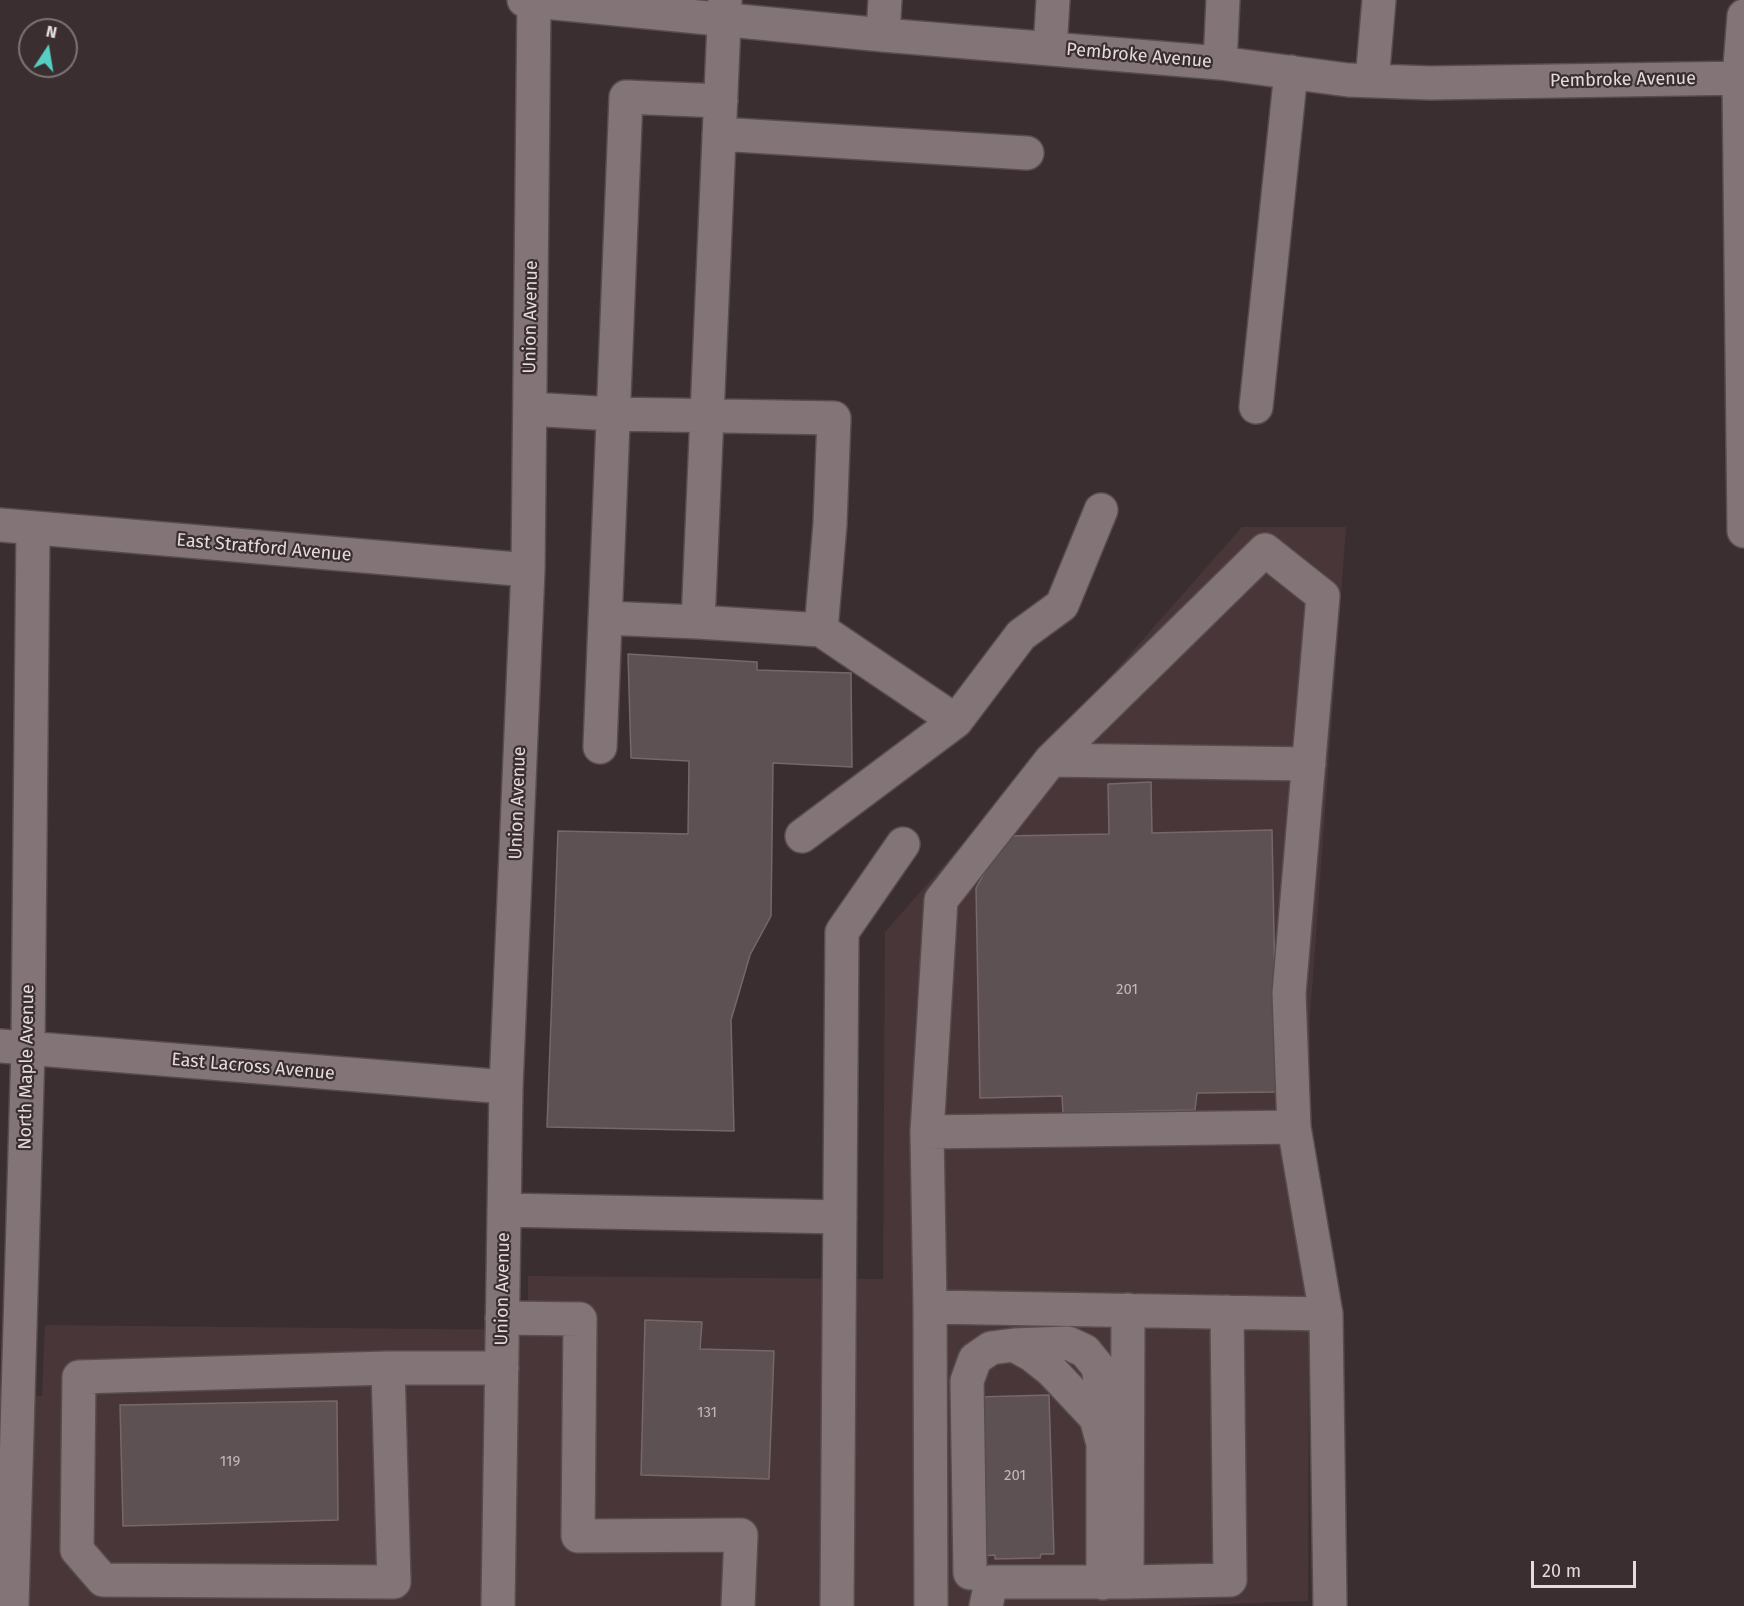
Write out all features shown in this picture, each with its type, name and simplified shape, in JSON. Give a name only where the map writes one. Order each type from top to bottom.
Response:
[{"type":"street","name":"Pembroke Avenue","points":[[531,0],[725,10],[883,35],[1220,63],[1348,80],[1430,83],[1741,78]]},
{"type":"street","name":"Union Avenue","points":[[498,1606],[506,1088],[528,570],[531,0]]},
{"type":"street","points":[[883,35],[885,0]]},
{"type":"street","points":[[1050,49],[1053,0]]},
{"type":"street","points":[[1220,63],[1223,0]]},
{"type":"street","points":[[1372,81],[1379,0]]},
{"type":"street","points":[[698,622],[725,10]]},
{"type":"street","points":[[1744,16],[1741,78],[1744,531]]},
{"type":"street","points":[[1256,407],[1291,72]]},
{"type":"street","points":[[600,747],[626,97],[721,101]]},
{"type":"street","points":[[719,134],[1027,153]]},
{"type":"street","points":[[530,409],[614,414],[834,418],[830,524],[821,630]]},
{"type":"street","points":[[802,836],[956,721],[1021,635],[1062,605],[1101,510]]},
{"type":"street","name":"East Stratford Avenue","points":[[0,525],[528,570]]},
{"type":"street","name":"North Maple Avenue","points":[[12,1606],[14,1047],[33,528]]},
{"type":"street","points":[[931,1606],[927,1132],[941,900],[1051,760],[1265,550],[1323,596],[1289,993],[1294,1127],[1326,1314],[1330,1606]]},
{"type":"street","points":[[605,618],[821,630],[956,721]]},
{"type":"street","points":[[1051,760],[1309,764]]},
{"type":"street","points":[[837,1606],[842,932],[903,844]]},
{"type":"street","name":"East Lacross Avenue","points":[[14,1047],[506,1088]]},
{"type":"street","points":[[927,1132],[1294,1127]]},
{"type":"street","points":[[504,1210],[840,1217]]},
{"type":"street","points":[[930,1307],[1326,1314]]},
{"type":"street","points":[[1115,1583],[1128,1310]]},
{"type":"street","points":[[932,1539],[982,1587],[1230,1580],[1227,1312]]},
{"type":"street","points":[[502,1318],[580,1319],[578,1536],[741,1535],[738,1606]]},
{"type":"street","points":[[982,1587],[967,1382],[975,1359],[991,1348],[1014,1345],[1051,1370],[1096,1418],[1103,1444],[1115,1583]]},
{"type":"street","points":[[388,1368],[394,1582],[104,1593],[77,1550],[80,1377],[388,1368],[502,1368]]},
{"type":"shaded area","points":[[1242,527],[1346,527],[1310,1016],[1308,1601],[1174,1606],[0,1606],[0,1396],[42,1396],[45,1325],[528,1330],[528,1276],[883,1279],[885,932]]},
{"type":"building","points":[[628,654],[757,662],[757,670],[851,673],[852,767],[773,763],[771,916],[750,955],[731,1020],[734,1131],[547,1127],[558,831],[688,834],[689,761],[631,758]]},
{"type":"building","points":[[1151,782],[1152,833],[1272,830],[1277,1092],[1197,1093],[1195,1110],[1063,1113],[1062,1096],[980,1098],[976,888],[1005,836],[1109,834],[1108,784]]},
{"type":"building","points":[[645,1320],[702,1322],[700,1349],[774,1351],[769,1479],[641,1475]]},
{"type":"building","points":[[1049,1395],[1054,1554],[1041,1554],[1040,1558],[995,1559],[995,1555],[980,1556],[978,1397]]},
{"type":"building","points":[[337,1401],[338,1520],[123,1526],[120,1405]]}]
